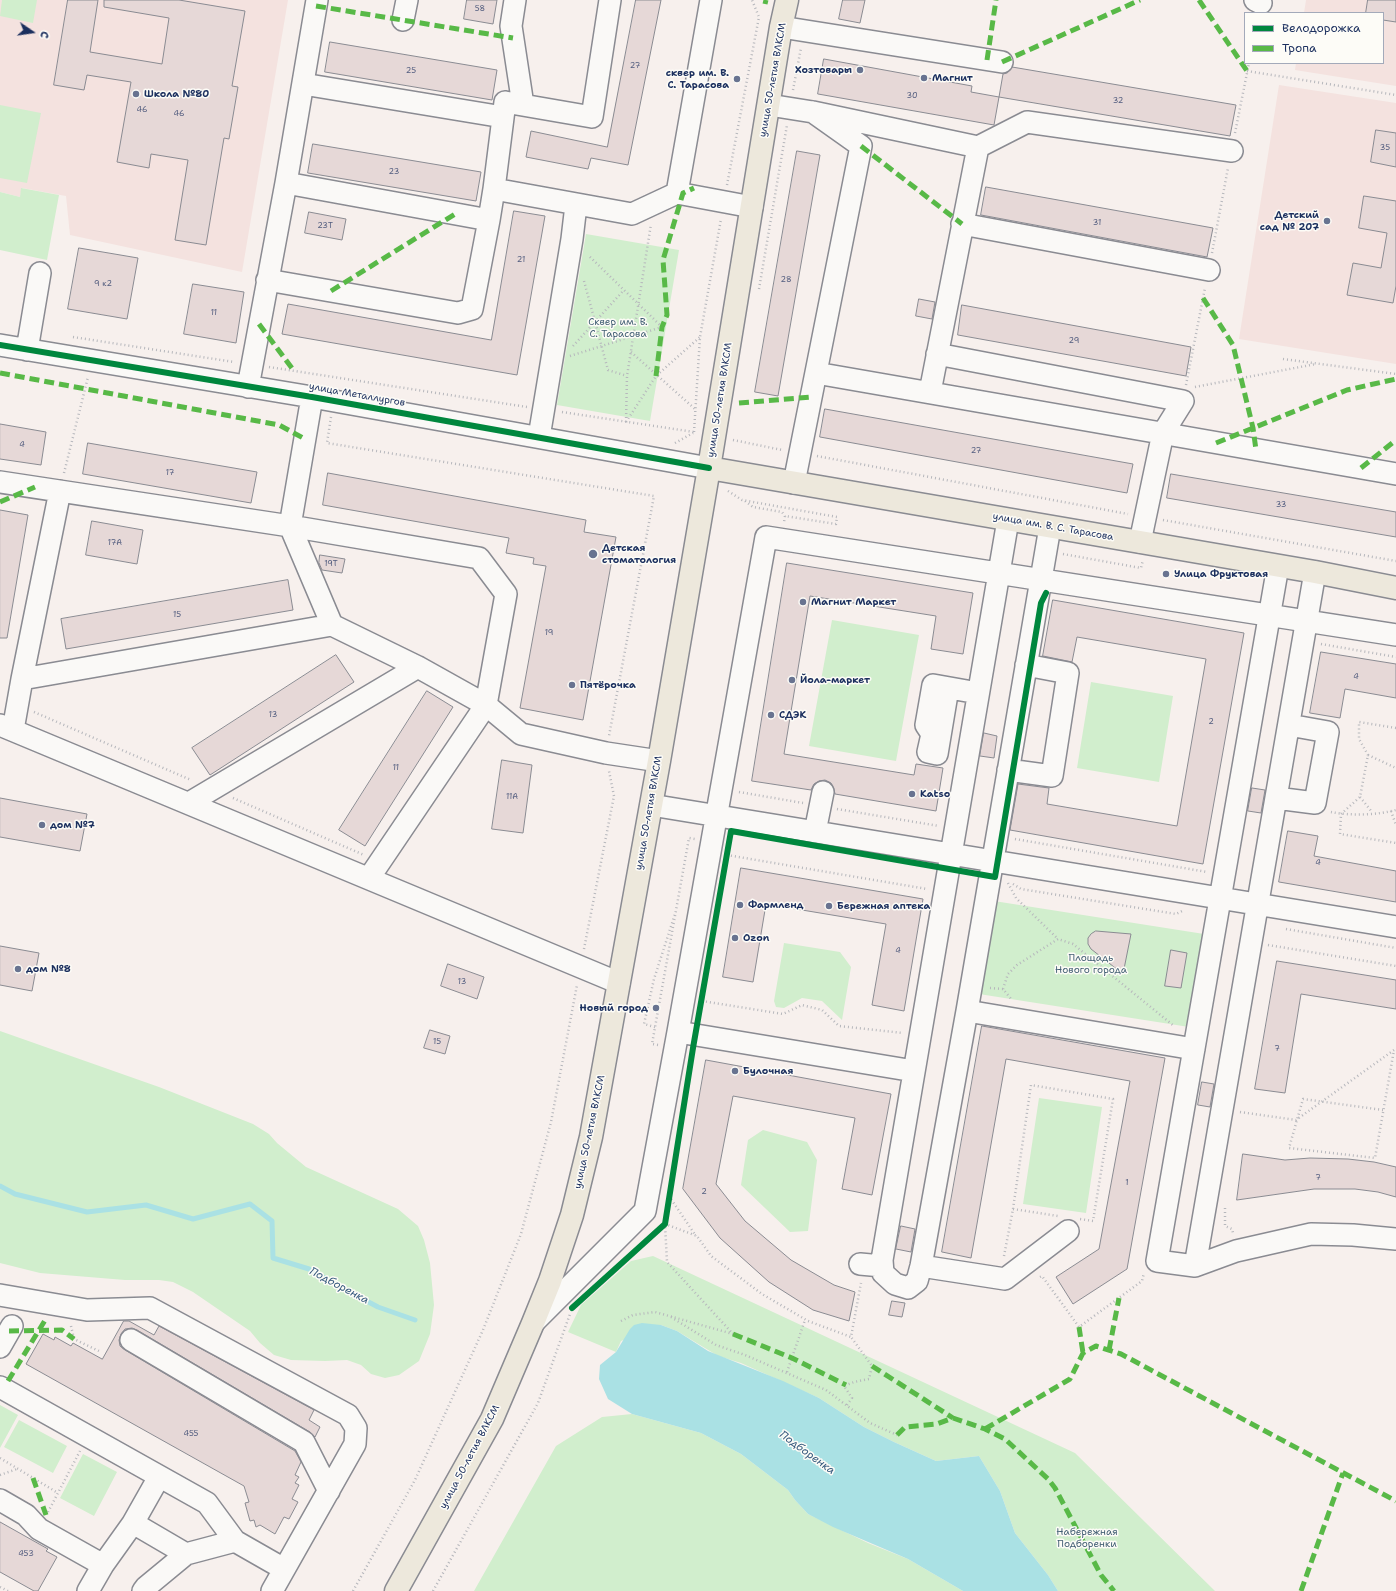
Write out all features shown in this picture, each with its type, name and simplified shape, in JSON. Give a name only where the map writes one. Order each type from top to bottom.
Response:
[{"type":"main road","name":"улица 50-летия ВЛКСМ","points":[[396,1591],[492,1419],[550,1281],[574,1208],[591,1136],[659,761],[709,468],[781,27],[787,0]]},
{"type":"main road","name":"улица им. В. С. Тарасова","points":[[709,468],[1315,572],[1396,588]]},
{"type":"street","points":[[248,387],[286,183],[317,0]]},
{"type":"street","points":[[515,0],[511,26],[523,105]]},
{"type":"street","points":[[267,280],[458,313],[472,309],[494,189],[505,102],[592,117],[610,0]]},
{"type":"street","points":[[677,192],[711,0]]},
{"type":"street","points":[[781,27],[1002,62]]},
{"type":"street","points":[[303,84],[503,116]]},
{"type":"street","points":[[769,105],[813,112],[978,147],[1027,122],[1232,151]]},
{"type":"street","points":[[794,483],[861,146],[813,112]]},
{"type":"street","points":[[930,392],[978,147]]},
{"type":"street","points":[[286,183],[489,220]]},
{"type":"street","points":[[494,189],[632,214],[677,192],[752,207]]},
{"type":"street","points":[[539,437],[556,360],[576,205]]},
{"type":"street","points":[[962,224],[1208,270]]},
{"type":"street","points":[[27,350],[40,273]]},
{"type":"street","name":"улица Металлургов","points":[[0,345],[312,397],[709,468]]},
{"type":"street","points":[[937,354],[1184,395],[1163,433],[1145,517],[1143,543]]},
{"type":"street","points":[[816,373],[1396,474]]},
{"type":"street","points":[[312,397],[290,526],[332,625]]},
{"type":"street","points":[[0,482],[290,526],[479,558],[506,594],[486,705],[369,878]]},
{"type":"street","points":[[60,491],[22,679],[7,728],[619,983]]},
{"type":"street","points":[[869,1265],[882,1260],[1008,520]]},
{"type":"street","points":[[869,1265],[883,1273],[895,1284],[908,1288],[917,1281],[921,1266],[957,1116],[967,1011],[1050,526]]},
{"type":"street","points":[[533,1323],[645,1211],[678,1032],[725,817],[766,537],[1396,635]]},
{"type":"street","points":[[1278,566],[1220,898],[1188,1048],[1157,1261],[1195,1266],[1236,1251],[1311,1234],[1353,1235],[1396,1239]]},
{"type":"street","points":[[1195,1266],[1315,572]]},
{"type":"street","points":[[22,679],[332,625],[418,667],[486,705],[521,734],[606,753],[659,761]]},
{"type":"street","points":[[1008,770],[1052,776],[1068,673],[1026,666]]},
{"type":"street","points":[[189,803],[418,667]]},
{"type":"street","points":[[948,688],[978,693]]},
{"type":"street","points":[[1276,798],[1315,803],[1328,732],[1289,725]]},
{"type":"street","points":[[815,832],[823,792]]},
{"type":"street","points":[[651,805],[1396,927]]},
{"type":"street","points":[[967,1011],[1188,1048]]},
{"type":"street","points":[[678,1032],[914,1071]]},
{"type":"street","points":[[921,1266],[1005,1279],[1070,1222]]},
{"type":"street","points":[[0,1295],[87,1310],[150,1308],[348,1415],[356,1428],[356,1444],[272,1591]]},
{"type":"street","points":[[0,1347],[12,1326]]},
{"type":"street","points":[[131,1340],[304,1442],[329,1491]]},
{"type":"street","points":[[0,1387],[207,1503],[235,1541],[284,1569]]},
{"type":"street","points":[[88,1591],[103,1565],[132,1523],[159,1477]]},
{"type":"street","points":[[0,1500],[26,1515],[39,1529],[103,1565]]},
{"type":"street","points":[[132,1523],[186,1554]]},
{"type":"street","points":[[143,1591],[186,1554],[235,1541]]},
{"type":"path","points":[[727,188],[759,17],[752,0]]},
{"type":"path","points":[[758,294],[804,31]]},
{"type":"path","points":[[1249,64],[1184,395],[1316,364]]},
{"type":"path","points":[[1247,71],[1396,95]]},
{"type":"path","points":[[626,422],[627,376],[655,203]]},
{"type":"path","points":[[556,360],[662,327],[572,239]]},
{"type":"path","points":[[583,277],[608,370],[627,376]]},
{"type":"path","points":[[556,360],[595,322],[624,290]]},
{"type":"path","points":[[70,336],[694,432],[670,446]]},
{"type":"path","points":[[626,422],[656,376],[700,337]]},
{"type":"path","points":[[631,352],[695,410]]},
{"type":"path","points":[[1283,359],[1396,374]]},
{"type":"path","points":[[60,491],[93,361]]},
{"type":"path","points":[[333,401],[327,443],[654,496],[606,753],[614,796],[551,1122],[521,1234],[483,1330],[414,1480],[353,1591]]},
{"type":"path","points":[[734,433],[733,441],[1145,517],[1396,561]]},
{"type":"path","points":[[726,490],[753,507],[782,512],[785,516],[836,524],[838,517],[745,501]]},
{"type":"path","points":[[784,522],[785,516]]},
{"type":"path","points":[[1060,553],[1141,568],[1143,543]]},
{"type":"path","points":[[1396,728],[1359,722],[1360,739],[1368,755],[1360,796],[1341,814],[1340,834],[1396,843]]},
{"type":"path","points":[[1368,755],[1396,768]]},
{"type":"path","points":[[725,817],[738,792]]},
{"type":"path","points":[[1360,796],[1372,813]]},
{"type":"path","points":[[1341,814],[1384,813],[1396,810]]},
{"type":"path","points":[[1391,811],[1396,825]]},
{"type":"path","points":[[727,855],[933,890]]},
{"type":"path","points":[[1188,909],[1176,914],[1021,889],[1006,879],[1016,898],[1058,939],[1073,944],[1183,1034],[1188,1048]]},
{"type":"path","points":[[655,1027],[644,1024],[654,978],[678,903]]},
{"type":"path","points":[[1282,929],[1396,948]]},
{"type":"path","points":[[1003,989],[1008,974],[1058,939]]},
{"type":"path","points":[[1264,944],[1396,966]]},
{"type":"path","points":[[701,1001],[783,1014],[802,1005],[822,1010],[839,1026],[907,1033]]},
{"type":"path","points":[[1238,1112],[1296,1120],[1323,1101],[1394,1050],[1384,1110],[1375,1158],[1289,1148],[1296,1120],[1302,1099],[1323,1101],[1384,1110]]},
{"type":"path","points":[[1003,1260],[1013,1209],[1031,1085],[1113,1099],[1093,1220],[1070,1222],[1013,1209]]},
{"type":"path","points":[[669,1196],[711,1256],[762,1294],[805,1319],[851,1337],[872,1366],[869,1379],[844,1386],[852,1398],[847,1405]]},
{"type":"path","points":[[1225,1204],[1225,1226],[1232,1229],[1236,1251]]},
{"type":"path","points":[[621,1321],[634,1314],[655,1312],[733,1334],[667,1262],[665,1224],[697,1236]]},
{"type":"path","points":[[851,1337],[869,1265]]},
{"type":"path","points":[[1036,1279],[1042,1276],[1079,1328],[1142,1281],[1144,1273]]},
{"type":"path","points":[[433,1591],[538,1404],[572,1308]]},
{"type":"path","points":[[669,1316],[716,1345],[787,1372],[826,1390],[870,1423],[897,1435]]},
{"type":"path","points":[[787,1372],[805,1319]]},
{"type":"path","points":[[70,1324],[74,1339],[101,1352]]},
{"type":"path","points":[[39,1529],[87,1436]]},
{"type":"path","points":[[0,1458],[58,1492]]},
{"type":"path","points":[[0,1476],[17,1469]]},
{"type":"path","points":[[0,1587],[8,1591]]},
{"type":"shaded area","name":"Школа №80","points":[[0,0],[288,0],[242,272],[70,235],[66,196],[22,188],[20,197],[0,192]]},
{"type":"shaded area","points":[[1306,0],[1396,0],[1396,86],[1295,70],[1296,64],[1384,64],[1384,12],[1304,12]]},
{"type":"shaded area","name":"Детский сад № 207","points":[[1279,85],[1396,103],[1396,364],[1239,339]]},
{"type":"green space","points":[[2,0],[37,0],[33,23],[0,16]]},
{"type":"green space","points":[[0,105],[41,113],[27,183],[0,178]]},
{"type":"green space","points":[[21,188],[59,195],[47,260],[0,250],[0,192],[20,197]]},
{"type":"green space","name":"Сквер им. В. С. Тарасова","points":[[586,234],[679,250],[650,421],[557,405]]},
{"type":"green space","points":[[832,620],[919,635],[896,761],[809,746]]},
{"type":"green space","points":[[1091,682],[1173,696],[1159,782],[1077,768]]},
{"type":"green space","name":"Площадь Нового города","points":[[994,901],[1204,934],[1189,1027],[979,994]]},
{"type":"green space","points":[[784,943],[840,952],[851,967],[842,1020],[822,1001],[802,998],[784,1008],[776,1007],[774,1001]]},
{"type":"green space","points":[[0,1031],[159,1087],[253,1124],[269,1134],[277,1143],[306,1167],[398,1209],[418,1226],[424,1240],[430,1263],[434,1305],[430,1334],[419,1361],[399,1375],[385,1378],[371,1374],[361,1365],[347,1360],[291,1360],[274,1355],[260,1343],[250,1331],[193,1292],[173,1282],[159,1280],[125,1280],[40,1273],[0,1263]]},
{"type":"green space","points":[[1039,1098],[1102,1107],[1086,1213],[1023,1204]]},
{"type":"green space","points":[[763,1130],[807,1142],[817,1160],[808,1231],[790,1232],[741,1185],[748,1140]]},
{"type":"green space","name":"Набережная Подборенки","points":[[653,1256],[1075,1453],[1215,1591],[1058,1591],[1048,1575],[1015,1533],[1000,1491],[979,1456],[936,1461],[864,1427],[819,1398],[741,1363],[718,1356],[677,1331],[661,1325],[621,1341],[616,1352],[568,1332],[581,1305],[631,1261]]},
{"type":"green space","points":[[0,1405],[18,1415],[0,1448]]},
{"type":"green space","points":[[632,1414],[701,1433],[741,1454],[788,1490],[808,1514],[868,1543],[908,1559],[963,1591],[474,1591],[556,1446],[602,1417]]},
{"type":"green space","points":[[19,1420],[67,1446],[53,1473],[4,1447]]},
{"type":"green space","points":[[83,1454],[117,1472],[94,1516],[60,1498]]},
{"type":"water","points":[[642,1323],[661,1325],[677,1331],[708,1351],[783,1381],[819,1398],[864,1427],[936,1461],[979,1456],[1000,1491],[1015,1533],[1048,1575],[1058,1591],[963,1591],[908,1559],[833,1527],[808,1514],[788,1490],[741,1454],[701,1433],[632,1414],[608,1399],[599,1379],[600,1365],[616,1352],[634,1325]]},
{"type":"building","points":[[68,0],[98,0],[90,52],[162,64],[169,18],[104,7],[104,0],[179,0],[245,11],[232,86],[238,87],[229,139],[224,138],[206,245],[175,240],[188,160],[151,154],[149,168],[117,162],[131,82],[87,75],[84,90],[54,85]]},
{"type":"building","points":[[467,0],[497,0],[493,24],[464,19]]},
{"type":"building","points":[[636,0],[661,0],[628,165],[591,158],[588,169],[526,157],[531,131],[607,147]]},
{"type":"building","points":[[843,0],[865,0],[860,23],[839,19]]},
{"type":"building","points":[[1368,0],[1396,0],[1396,22],[1384,20],[1384,12],[1366,12]]},
{"type":"building","points":[[330,42],[497,70],[492,100],[325,72]]},
{"type":"building","points":[[824,59],[972,86],[971,92],[999,97],[994,125],[818,94]]},
{"type":"building","points":[[1012,67],[1236,105],[1230,136],[999,97],[1003,74],[1007,73]]},
{"type":"building","points":[[1376,130],[1396,133],[1396,167],[1371,162]]},
{"type":"building","points":[[313,144],[481,172],[476,201],[308,173]]},
{"type":"building","points":[[797,151],[820,155],[778,396],[755,392]]},
{"type":"building","points":[[986,187],[1213,228],[1207,257],[981,215]]},
{"type":"building","points":[[1364,196],[1396,201],[1396,286],[1393,303],[1347,295],[1353,263],[1381,268],[1387,233],[1359,228]]},
{"type":"building","points":[[514,211],[545,216],[517,375],[282,334],[288,304],[491,340]]},
{"type":"building","points":[[309,212],[346,219],[342,240],[305,233]]},
{"type":"building","points":[[79,248],[138,258],[127,319],[68,309]]},
{"type":"building","points":[[193,284],[244,292],[236,343],[184,334]]},
{"type":"building","points":[[919,299],[935,302],[932,319],[916,316]]},
{"type":"building","points":[[962,305],[1191,347],[1186,376],[958,335]]},
{"type":"building","points":[[825,409],[1133,464],[1127,493],[820,437]]},
{"type":"building","points":[[0,424],[46,432],[41,465],[0,459]]},
{"type":"building","points":[[88,443],[257,472],[251,503],[83,474]]},
{"type":"building","points":[[328,473],[586,520],[584,532],[616,537],[583,720],[520,708],[546,566],[533,564],[534,558],[506,553],[509,538],[323,505]]},
{"type":"building","points":[[1171,474],[1396,512],[1396,537],[1167,498]]},
{"type":"building","points":[[0,510],[28,515],[7,638],[0,638]]},
{"type":"building","points":[[92,521],[143,530],[137,564],[86,555]]},
{"type":"building","points":[[320,555],[345,559],[342,573],[322,570],[319,563]]},
{"type":"building","points":[[787,563],[973,593],[963,654],[931,649],[936,616],[810,596],[784,754],[914,775],[916,764],[943,768],[936,811],[835,794],[831,783],[825,780],[814,784],[811,790],[752,781]]},
{"type":"building","points":[[288,580],[293,610],[66,649],[61,619]]},
{"type":"building","points":[[1053,600],[1244,633],[1203,864],[1010,830],[1018,784],[1049,788],[1047,804],[1177,826],[1206,659],[1077,637],[1072,662],[1043,656]]},
{"type":"building","points":[[1321,652],[1396,664],[1396,698],[1345,689],[1340,718],[1310,713]]},
{"type":"building","points":[[336,655],[354,682],[210,775],[192,748]]},
{"type":"building","points":[[427,691],[453,707],[365,846],[339,830]]},
{"type":"building","points":[[984,733],[997,736],[994,758],[980,756]]},
{"type":"building","points":[[502,760],[532,765],[523,833],[492,829]]},
{"type":"building","points":[[1252,788],[1265,790],[1261,813],[1248,811]]},
{"type":"building","name":"дом №7","points":[[0,798],[87,814],[80,851],[0,837]]},
{"type":"building","points":[[1288,831],[1318,836],[1314,856],[1396,871],[1396,902],[1279,882]]},
{"type":"building","points":[[741,868],[923,899],[904,1011],[872,1005],[886,924],[766,904],[753,982],[723,977]]},
{"type":"building","points":[[1096,931],[1131,934],[1123,974],[1091,949],[1088,944],[1088,938]]},
{"type":"building","name":"дом №8","points":[[0,946],[39,953],[32,991],[0,985]]},
{"type":"building","points":[[1171,950],[1187,953],[1181,988],[1165,986]]},
{"type":"building","points":[[1277,961],[1396,980],[1396,1009],[1301,994],[1285,1093],[1255,1089]]},
{"type":"building","points":[[448,964],[484,977],[477,999],[441,986]]},
{"type":"building","points":[[982,1026],[1165,1058],[1127,1269],[1073,1304],[1056,1277],[1099,1249],[1130,1081],[1006,1059],[971,1258],[942,1252]]},
{"type":"building","points":[[430,1030],[450,1036],[445,1054],[424,1048]]},
{"type":"building","points":[[706,1060],[891,1094],[872,1195],[842,1189],[855,1118],[733,1096],[716,1184],[745,1221],[791,1260],[834,1285],[855,1292],[849,1321],[813,1310],[769,1282],[720,1238],[683,1189]]},
{"type":"building","points":[[1202,1082],[1214,1084],[1210,1107],[1198,1105]]},
{"type":"building","points":[[1243,1154],[1285,1160],[1310,1158],[1348,1159],[1374,1162],[1396,1167],[1396,1197],[1378,1192],[1355,1189],[1314,1189],[1237,1200]]},
{"type":"building","points":[[901,1226],[915,1229],[911,1252],[896,1249]]},
{"type":"building","points":[[892,1301],[905,1303],[902,1317],[889,1315]]},
{"type":"building","points":[[124,1321],[129,1321],[154,1335],[159,1326],[314,1410],[309,1420],[320,1427],[315,1437],[310,1432],[137,1330],[132,1328],[125,1329],[121,1334],[119,1340],[120,1346],[125,1350],[295,1451],[301,1462],[295,1475],[299,1477],[295,1483],[299,1485],[292,1499],[298,1502],[289,1519],[284,1517],[275,1534],[260,1525],[256,1527],[254,1520],[250,1521],[245,1503],[249,1502],[244,1486],[26,1364],[43,1334],[54,1340],[55,1337],[71,1346],[73,1343],[102,1359]]},
{"type":"building","points":[[0,1522],[48,1549],[46,1551],[57,1557],[38,1591],[34,1591],[0,1572]]},
{"type":"waterway","name":"Подборенка","points":[[0,1186],[15,1194],[87,1212],[146,1205],[193,1219],[250,1204],[272,1221],[273,1258],[309,1269],[378,1307],[415,1320]]},
{"type":"marked path","points":[[765,4],[766,0]]},
{"type":"marked path","points":[[987,60],[996,0]]},
{"type":"marked path","points":[[1002,62],[1140,0]]},
{"type":"marked path","points":[[1199,0],[1247,71]]},
{"type":"marked path","points":[[316,6],[513,38]]},
{"type":"marked path","points":[[861,146],[962,224]]},
{"type":"marked path","points":[[656,376],[662,327],[667,315],[663,260],[683,193],[694,188]]},
{"type":"marked path","points":[[331,291],[455,214]]},
{"type":"marked path","points":[[1203,298],[1233,345],[1253,428],[1256,450]]},
{"type":"marked path","points":[[259,324],[294,371]]},
{"type":"marked path","points":[[0,373],[279,425],[305,439]]},
{"type":"marked path","points":[[1216,443],[1347,390],[1396,379]]},
{"type":"marked path","points":[[739,403],[811,397]]},
{"type":"marked path","points":[[1361,468],[1396,440]]},
{"type":"marked path","points":[[0,502],[35,487]]},
{"type":"marked path","points":[[1109,1350],[1119,1298]]},
{"type":"marked path","points":[[8,1381],[47,1317]]},
{"type":"marked path","points":[[1079,1327],[1083,1353]]},
{"type":"marked path","points":[[9,1331],[62,1330],[74,1339]]},
{"type":"marked path","points":[[733,1334],[792,1358],[846,1385]]},
{"type":"marked path","points":[[985,1429],[1070,1379],[1083,1353],[1096,1346],[1121,1354],[1396,1501]]},
{"type":"marked path","points":[[872,1366],[953,1418]]},
{"type":"marked path","points":[[897,1435],[905,1427],[937,1424],[953,1418],[985,1429],[1005,1439],[1048,1479],[1055,1488],[1101,1575],[1114,1591]]},
{"type":"marked path","points":[[1301,1591],[1343,1473]]},
{"type":"marked path","points":[[33,1478],[46,1515]]},
{"type":"cycle path","points":[[0,345],[312,397],[709,468]]},
{"type":"cycle path","points":[[572,1308],[665,1224],[693,1048],[731,831],[995,877],[1041,603],[1046,593]]},
{"type":"place","name":"Хозтовары","points":[[860,70]]},
{"type":"place","name":"Магнит","points":[[924,78]]},
{"type":"place","name":"сквер им. В. С. Тарасова","points":[[737,79]]},
{"type":"place","name":"Школа №80","points":[[136,94]]},
{"type":"place","name":"Детский сад № 207","points":[[1327,221]]},
{"type":"place","name":"Детская стоматология","points":[[593,554]]},
{"type":"place","name":"Улица Фруктовая","points":[[1166,574]]},
{"type":"place","name":"Магнит Маркет","points":[[803,602]]},
{"type":"place","name":"Йола-маркет","points":[[792,680]]},
{"type":"place","name":"Пятёрочка","points":[[572,685]]},
{"type":"place","name":"СДЭК","points":[[771,715]]},
{"type":"place","name":"Katso","points":[[912,794]]},
{"type":"place","name":"дом №7","points":[[42,825]]},
{"type":"place","name":"Фармленд","points":[[740,905]]},
{"type":"place","name":"Бережная аптека","points":[[829,906]]},
{"type":"place","name":"Ozon","points":[[735,938]]},
{"type":"place","name":"дом №8","points":[[18,969]]},
{"type":"place","name":"Новый город","points":[[656,1008]]},
{"type":"place","name":"Булочная","points":[[735,1071]]}]
